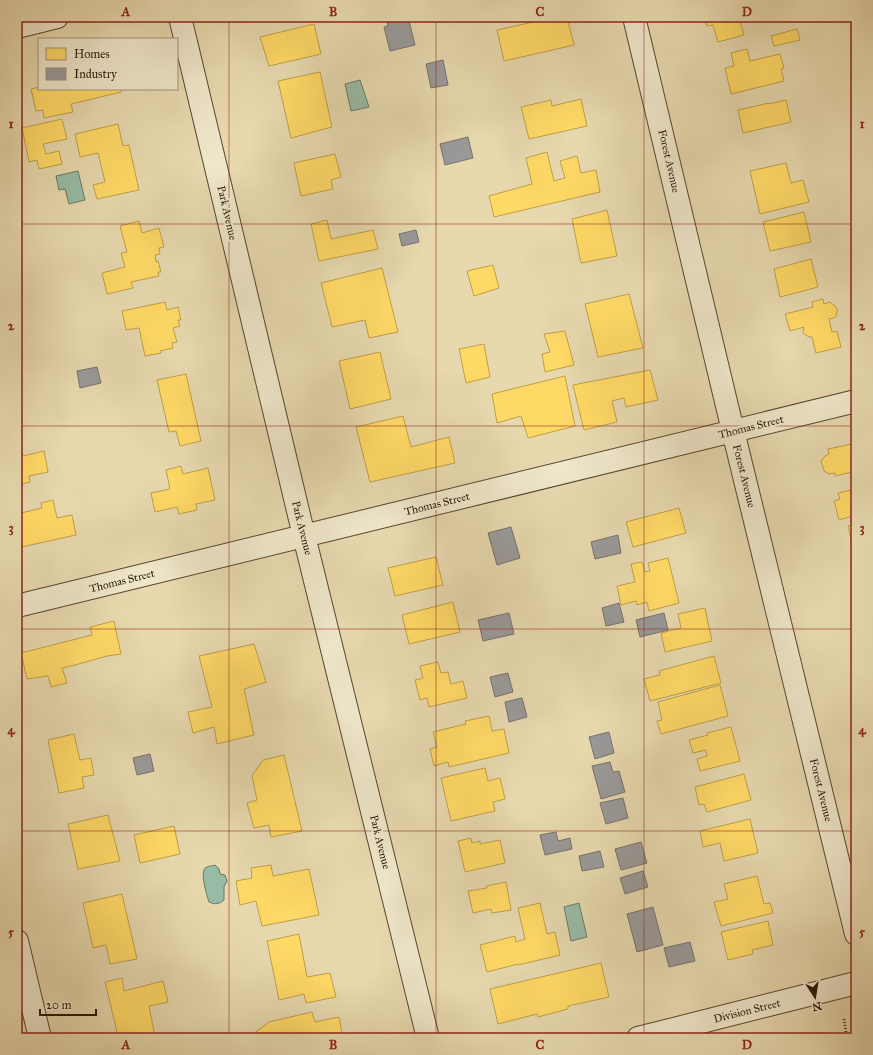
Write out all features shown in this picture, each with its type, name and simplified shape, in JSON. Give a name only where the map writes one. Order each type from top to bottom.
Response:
[{"type":"street","points":[[17,27],[56,17]]},
{"type":"street","name":"Park Avenue","points":[[180,17],[304,536],[428,1038]]},
{"type":"street","name":"Forest Avenue","points":[[634,17],[856,934]]},
{"type":"street","name":"Thomas Street","points":[[17,606],[856,401]]},
{"type":"street","points":[[17,941],[40,1038]]},
{"type":"street","name":"Division Street","points":[[638,1038],[856,983]]},
{"type":"path","points":[[844,1019],[848,1038]]},
{"type":"shaded area","points":[[360,80],[369,107],[351,111],[345,84]]},
{"type":"shaded area","points":[[78,171],[85,200],[69,204],[65,189],[59,190],[56,176]]},
{"type":"shaded area","points":[[215,865],[219,869],[220,874],[225,875],[227,881],[224,887],[224,900],[216,904],[209,902],[203,877],[203,873],[207,867]]},
{"type":"shaded area","points":[[579,903],[587,937],[571,941],[564,907]]},
{"type":"building: Homes","points":[[556,17],[567,17],[574,45],[504,61],[497,30]]},
{"type":"building: Homes","points":[[712,17],[739,17],[744,35],[718,42],[713,25],[707,26],[705,19]]},
{"type":"building: Homes","points":[[314,24],[321,54],[269,66],[260,37]]},
{"type":"building: Homes","points":[[797,29],[800,40],[774,46],[771,36]]},
{"type":"building: Homes","points":[[747,49],[750,61],[780,54],[784,68],[781,69],[784,81],[731,94],[725,68],[734,66],[731,53]]},
{"type":"building: Homes","points":[[320,72],[332,127],[291,138],[278,81]]},
{"type":"building: Homes","points":[[38,87],[38,90],[121,90],[121,92],[71,104],[73,112],[44,118],[43,110],[36,111],[31,89]]},
{"type":"building: Homes","points":[[581,99],[587,126],[529,139],[521,107],[551,100],[552,106]]},
{"type":"building: Homes","points":[[786,100],[791,122],[743,133],[738,110]]},
{"type":"building: Homes","points":[[62,119],[67,139],[43,144],[46,154],[59,151],[62,164],[39,169],[37,160],[29,162],[22,128]]},
{"type":"building: Homes","points":[[118,124],[123,146],[129,145],[139,190],[97,199],[93,185],[105,182],[98,153],[80,157],[75,134]]},
{"type":"building: Homes","points":[[547,152],[554,181],[565,178],[560,161],[577,156],[581,173],[596,170],[600,192],[494,217],[489,196],[532,184],[526,158]]},
{"type":"building: Homes","points":[[335,154],[341,177],[331,180],[333,189],[301,196],[294,163]]},
{"type":"building: Homes","points":[[786,163],[791,183],[803,180],[809,202],[760,214],[750,171]]},
{"type":"building: Homes","points":[[607,210],[617,256],[581,263],[572,219]]},
{"type":"building: Homes","points":[[804,212],[811,242],[770,251],[763,222]]},
{"type":"building: Homes","points":[[327,220],[331,239],[373,230],[378,249],[319,261],[311,224]]},
{"type":"building: Homes","points":[[139,221],[142,233],[159,228],[164,247],[159,248],[160,254],[155,255],[156,262],[158,261],[161,272],[158,272],[159,276],[131,282],[133,288],[107,294],[102,273],[125,267],[121,253],[127,252],[120,226]]},
{"type":"building: Homes","points":[[811,259],[818,287],[780,297],[774,269]]},
{"type":"building: Homes","points":[[493,265],[499,288],[474,296],[467,271]]},
{"type":"building: Homes","points":[[382,268],[398,332],[369,338],[365,320],[332,327],[321,283]]},
{"type":"building: Homes","points":[[629,294],[643,348],[598,357],[585,304]]},
{"type":"building: Homes","points":[[823,299],[824,304],[830,302],[837,309],[836,316],[829,319],[832,332],[837,331],[841,347],[816,353],[812,337],[804,334],[804,327],[790,331],[785,314],[813,307],[812,302]]},
{"type":"building: Homes","points":[[165,302],[167,310],[178,307],[181,320],[178,320],[180,326],[173,328],[177,342],[172,343],[173,348],[160,351],[161,353],[145,356],[139,328],[126,330],[122,311]]},
{"type":"building: Homes","points":[[565,331],[574,365],[545,372],[542,354],[550,352],[544,334]]},
{"type":"building: Homes","points":[[484,344],[490,377],[466,383],[459,349]]},
{"type":"building: Homes","points":[[380,352],[391,399],[350,409],[339,361]]},
{"type":"building: Homes","points":[[650,370],[658,400],[626,407],[624,398],[612,401],[617,422],[584,430],[573,385]]},
{"type":"building: Homes","points":[[186,374],[201,441],[180,446],[176,431],[169,432],[157,380]]},
{"type":"building: Homes","points":[[565,376],[575,426],[528,438],[521,416],[497,423],[492,394]]},
{"type":"building: Homes","points":[[403,416],[411,447],[449,437],[455,463],[370,482],[356,427]]},
{"type":"building: Homes","points":[[17,431],[23,456],[44,451],[48,472],[29,476],[30,482],[17,485]]},
{"type":"building: Homes","points":[[856,443],[856,471],[835,476],[835,473],[829,474],[824,471],[821,461],[829,454],[828,449]]},
{"type":"building: Homes","points":[[181,466],[183,474],[208,468],[215,500],[196,504],[197,510],[179,514],[177,507],[155,512],[151,493],[170,489],[166,470]]},
{"type":"building: Homes","points":[[856,489],[856,515],[839,520],[834,501],[840,499],[838,493]]},
{"type":"building: Homes","points":[[17,493],[21,513],[42,508],[41,503],[53,500],[57,518],[72,515],[76,535],[17,548]]},
{"type":"building: Homes","points":[[679,508],[686,533],[633,547],[626,522]]},
{"type":"building: Homes","points":[[856,524],[856,560],[848,526]]},
{"type":"building: Homes","points":[[436,557],[443,585],[395,596],[388,568]]},
{"type":"building: Homes","points":[[668,558],[679,603],[649,611],[647,602],[637,605],[636,601],[621,605],[617,586],[635,582],[631,564],[642,562],[645,572],[650,571],[648,563]]},
{"type":"building: Homes","points":[[453,602],[460,632],[409,644],[402,615]]},
{"type":"building: Homes","points":[[705,608],[712,641],[665,652],[661,633],[681,628],[678,614]]},
{"type":"building: Homes","points":[[114,621],[121,654],[107,656],[62,668],[67,683],[51,687],[48,676],[27,679],[21,653],[92,635],[90,627]]},
{"type":"building: Homes","points":[[254,644],[266,682],[244,689],[254,735],[217,744],[214,727],[193,733],[188,712],[212,707],[199,656]]},
{"type":"building: Homes","points":[[714,656],[721,683],[650,701],[644,679],[660,675],[659,671]]},
{"type":"building: Homes","points":[[438,662],[441,673],[448,672],[451,684],[463,681],[467,698],[429,707],[427,698],[420,700],[415,680],[423,678],[420,666]]},
{"type":"building: Homes","points":[[720,685],[728,716],[661,734],[657,721],[662,720],[658,702]]},
{"type":"building: Homes","points":[[489,716],[492,731],[504,729],[509,753],[449,767],[448,762],[434,766],[430,749],[437,747],[433,732],[466,724],[465,721]]},
{"type":"building: Homes","points":[[731,727],[740,761],[700,771],[697,759],[707,756],[706,750],[693,753],[689,740],[708,735],[707,733]]},
{"type":"building: Homes","points":[[74,734],[80,760],[91,758],[94,775],[82,777],[84,788],[59,793],[48,740]]},
{"type":"building: Homes","points":[[284,755],[302,831],[271,837],[269,825],[254,828],[247,803],[257,800],[252,776],[263,760]]},
{"type":"building: Homes","points":[[485,768],[488,781],[500,778],[505,799],[493,802],[495,811],[451,821],[441,778]]},
{"type":"building: Homes","points":[[744,774],[751,800],[707,812],[704,804],[699,805],[695,787]]},
{"type":"building: Homes","points":[[108,815],[120,861],[78,869],[68,824]]},
{"type":"building: Homes","points":[[750,819],[758,853],[724,861],[720,843],[703,847],[700,831]]},
{"type":"building: Homes","points":[[174,826],[180,854],[140,863],[134,835]]},
{"type":"building: Homes","points":[[471,838],[472,843],[480,841],[480,844],[500,840],[505,863],[465,872],[458,841]]},
{"type":"building: Homes","points":[[271,865],[273,876],[309,869],[319,915],[262,926],[256,901],[240,905],[236,881],[252,878],[251,868]]},
{"type":"building: Homes","points":[[757,876],[764,904],[770,903],[773,913],[721,926],[714,902],[728,899],[724,884]]},
{"type":"building: Homes","points":[[506,882],[511,910],[492,913],[491,909],[473,913],[468,891],[487,888],[486,886]]},
{"type":"building: Homes","points":[[122,894],[137,959],[110,964],[106,945],[93,948],[83,903]]},
{"type":"building: Homes","points":[[540,903],[547,934],[555,932],[560,955],[487,972],[480,945],[515,936],[516,942],[525,939],[518,908]]},
{"type":"building: Homes","points":[[768,921],[773,945],[752,950],[753,954],[728,960],[721,932]]},
{"type":"building: Homes","points":[[299,934],[307,977],[330,973],[336,997],[306,1003],[304,994],[279,1000],[267,941]]},
{"type":"building: Homes","points":[[601,963],[609,997],[568,1006],[568,1009],[538,1017],[537,1014],[498,1024],[490,989]]},
{"type":"building: Homes","points":[[122,978],[124,991],[163,981],[168,1002],[149,1006],[155,1037],[134,1038],[133,1033],[118,1036],[105,982]]},
{"type":"building: Homes","points":[[312,1012],[315,1022],[339,1017],[343,1038],[252,1038],[252,1035],[269,1022]]},
{"type":"building: Industry","points":[[386,17],[408,17],[415,45],[390,51],[384,27],[388,26]]},
{"type":"building: Industry","points":[[443,60],[448,85],[431,88],[426,64]]},
{"type":"building: Industry","points":[[468,137],[473,158],[445,165],[440,144]]},
{"type":"building: Industry","points":[[416,230],[419,242],[402,246],[399,234]]},
{"type":"building: Industry","points":[[97,367],[101,383],[80,388],[77,371]]},
{"type":"building: Industry","points":[[511,527],[520,558],[497,565],[488,533]]},
{"type":"building: Industry","points":[[618,535],[621,553],[595,559],[591,542]]},
{"type":"building: Industry","points":[[619,603],[624,622],[606,626],[602,608]]},
{"type":"building: Industry","points":[[509,613],[514,634],[483,641],[478,620]]},
{"type":"building: Industry","points":[[664,613],[668,630],[640,637],[636,620]]},
{"type":"building: Industry","points":[[508,673],[513,692],[495,697],[490,677]]},
{"type":"building: Industry","points":[[522,698],[527,717],[509,722],[505,702]]},
{"type":"building: Industry","points":[[609,732],[614,753],[595,759],[589,737]]},
{"type":"building: Industry","points":[[150,754],[154,771],[137,775],[133,758]]},
{"type":"building: Industry","points":[[610,762],[613,772],[619,771],[625,792],[601,799],[592,766]]},
{"type":"building: Industry","points":[[623,798],[628,818],[606,824],[600,803]]},
{"type":"building: Industry","points":[[556,832],[558,841],[570,838],[572,849],[545,855],[540,835]]},
{"type":"building: Industry","points":[[641,842],[647,863],[621,870],[615,849]]},
{"type":"building: Industry","points":[[600,851],[604,867],[582,871],[579,856]]},
{"type":"building: Industry","points":[[643,871],[648,887],[625,894],[620,878]]},
{"type":"building: Industry","points":[[653,907],[663,945],[637,952],[627,914]]},
{"type":"building: Industry","points":[[690,942],[695,961],[669,967],[664,948]]}]
